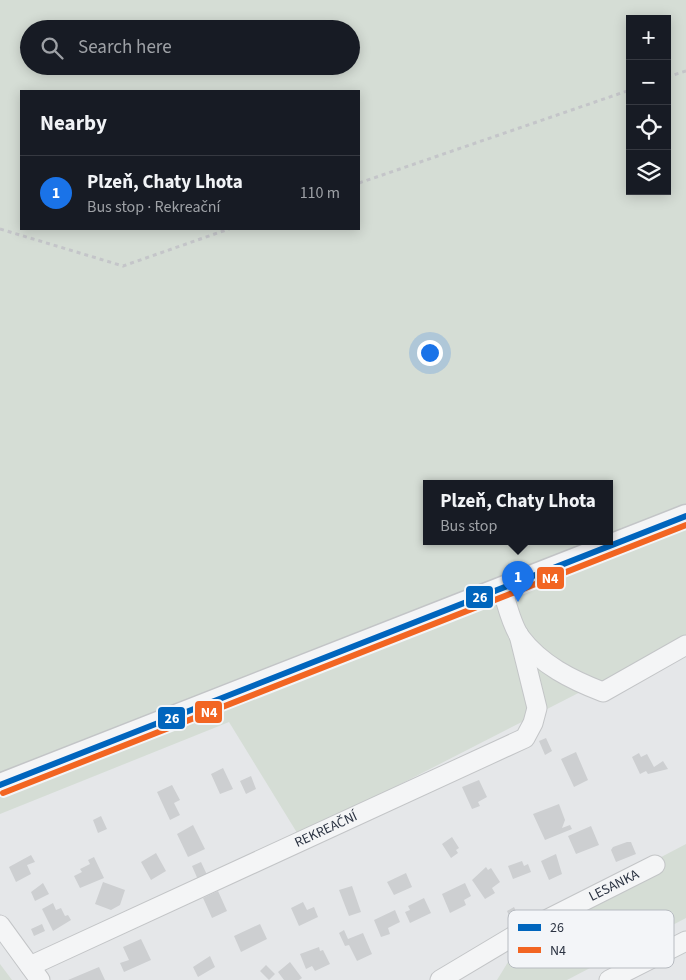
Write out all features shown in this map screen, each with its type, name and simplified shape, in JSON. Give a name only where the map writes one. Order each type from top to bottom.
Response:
[{"type":"street","points":[[613,545],[686,516]]},
{"type":"street","points":[[0,785],[613,545]]},
{"type":"street","name":"REKREAČNÍ","points":[[35,973],[525,738],[533,723],[537,708],[519,636],[502,589]]},
{"type":"street","name":"REKREAČNÍ","points":[[519,636],[540,658],[562,675],[603,692],[686,646]]},
{"type":"street","name":"LESANKA","points":[[566,910],[656,865]]},
{"type":"street","points":[[0,925],[35,973]]},
{"type":"street","name":"LESANKA","points":[[440,980],[508,939]]},
{"type":"street","points":[[674,947],[686,941]]},
{"type":"street","points":[[609,980],[633,968]]},
{"type":"path","points":[[671,76],[686,71]]},
{"type":"path","points":[[360,183],[626,91]]},
{"type":"path","points":[[0,229],[123,266],[226,230]]},
{"type":"shaded area","points":[[0,0],[686,0],[686,638],[299,836],[229,722],[0,814]]},
{"type":"shaded area","points":[[686,844],[686,918],[674,924],[674,910],[560,910]]},
{"type":"shaded area","points":[[508,962],[508,968],[590,968],[567,980],[497,980]]},
{"type":"shaded area","points":[[0,964],[12,980],[0,980]]},
{"type":"building","points":[[546,738],[552,751],[545,755],[539,741]]},
{"type":"building","points":[[576,752],[588,780],[574,787],[561,759]]},
{"type":"building","points":[[639,753],[641,757],[647,754],[654,767],[663,761],[668,769],[648,774],[646,771],[640,774],[632,757]]},
{"type":"building","points":[[223,768],[233,789],[220,794],[211,774]]},
{"type":"building","points":[[251,776],[256,789],[246,794],[240,781]]},
{"type":"building","points":[[479,780],[487,797],[478,802],[480,806],[472,809],[462,787]]},
{"type":"building","points":[[172,785],[180,800],[174,803],[180,815],[170,820],[157,792]]},
{"type":"building","points":[[559,804],[565,820],[562,828],[570,825],[572,829],[545,840],[533,814]]},
{"type":"building","points":[[101,816],[107,829],[98,833],[93,820]]},
{"type":"building","points":[[193,825],[205,849],[188,857],[177,834]]},
{"type":"building","points":[[591,826],[599,845],[576,854],[568,836]]},
{"type":"building","points":[[452,837],[459,848],[456,850],[458,853],[451,858],[442,844]]},
{"type":"building","points":[[631,842],[636,854],[616,862],[611,850],[613,847]]},
{"type":"building","points":[[156,853],[166,871],[151,880],[141,862]]},
{"type":"building","points":[[556,854],[562,874],[549,880],[541,861]]},
{"type":"building","points":[[31,855],[35,862],[27,865],[31,874],[16,882],[9,867]]},
{"type":"building","points":[[94,857],[104,878],[80,888],[74,876],[82,872],[80,869],[90,864],[88,860]]},
{"type":"building","points":[[522,861],[524,866],[528,864],[531,872],[513,879],[508,866]]},
{"type":"building","points":[[201,862],[208,877],[199,882],[192,866]]},
{"type":"building","points":[[486,867],[488,870],[491,868],[500,882],[492,888],[495,893],[485,899],[472,880]]},
{"type":"building","points":[[406,873],[412,887],[394,895],[387,882]]},
{"type":"building","points":[[103,882],[125,890],[120,905],[111,910],[95,904]]},
{"type":"building","points":[[43,883],[49,894],[35,901],[31,892]]},
{"type":"building","points":[[465,883],[471,896],[464,900],[466,905],[450,913],[442,894]]},
{"type":"building","points":[[352,886],[361,912],[349,916],[339,890]]},
{"type":"building","points":[[218,891],[227,911],[212,918],[203,898]]},
{"type":"building","points":[[424,898],[431,913],[410,923],[405,912],[410,910],[408,906]]},
{"type":"building","points":[[303,902],[307,910],[314,907],[318,917],[299,926],[291,908]]},
{"type":"building","points":[[53,903],[56,910],[61,908],[65,916],[68,915],[71,920],[53,931],[42,909]]},
{"type":"building","points":[[395,910],[400,922],[388,928],[390,934],[381,937],[374,920]]},
{"type":"building","points":[[42,924],[45,931],[34,936],[31,929]]},
{"type":"building","points":[[260,924],[267,939],[241,952],[234,936]]},
{"type":"building","points":[[344,930],[348,939],[363,933],[372,954],[357,961],[349,945],[345,946],[339,933]]},
{"type":"building","points":[[141,939],[151,960],[124,972],[120,963],[129,960],[123,947]]},
{"type":"building","points":[[319,947],[320,951],[323,950],[330,964],[315,971],[312,966],[306,969],[300,954]]},
{"type":"building","points":[[210,956],[215,967],[198,977],[193,967]]},
{"type":"building","points":[[290,962],[302,978],[299,980],[284,980],[278,972]]},
{"type":"building","points":[[266,965],[275,974],[269,980],[260,971]]},
{"type":"building","points":[[99,967],[105,980],[68,980]]},
{"type":"transit line","name":"26","points":[[613,545],[686,516]]},
{"type":"transit line","name":"N4","points":[[3,793],[686,525]]},
{"type":"transit line","name":"26","points":[[0,785],[612,545]]},
{"type":"place","name":"Plzeň, Chaty Lhota","points":[[518,602]]}]
